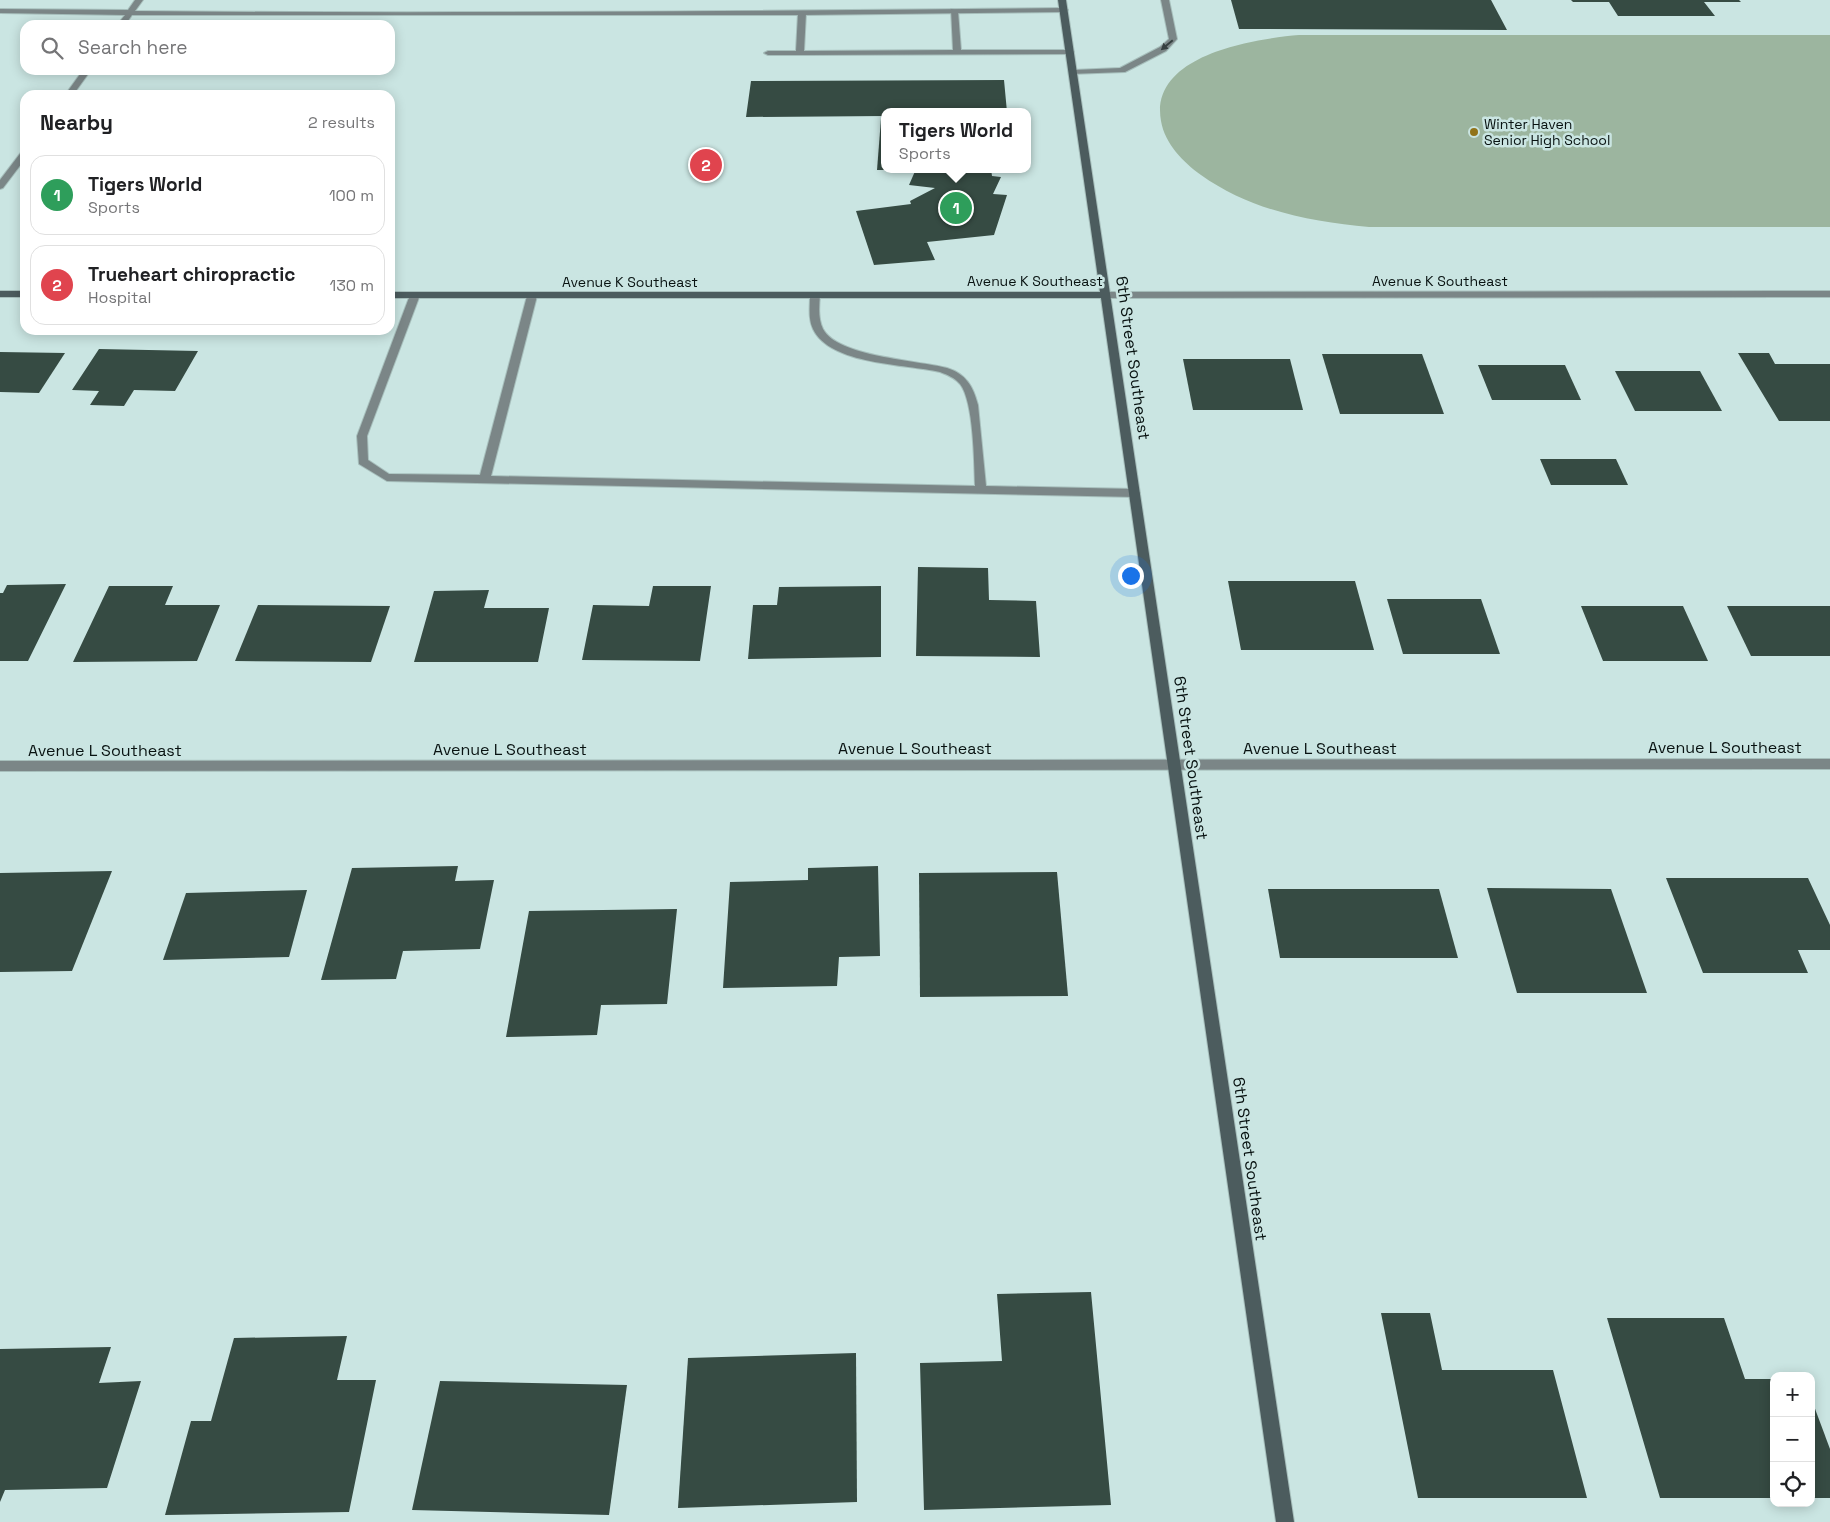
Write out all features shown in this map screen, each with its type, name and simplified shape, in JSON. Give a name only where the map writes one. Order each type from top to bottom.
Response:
[{"type":"street","points":[[125,20],[140,0]]},
{"type":"street","name":"6th Street Southeast","points":[[1062,0],[1285,1522]]},
{"type":"street","points":[[1073,72],[1122,70],[1163,48],[1173,40],[1165,0]]},
{"type":"street","points":[[0,11],[235,14],[802,13],[1064,10]]},
{"type":"street","points":[[954,12],[957,52]]},
{"type":"street","points":[[800,53],[802,13]]},
{"type":"street","points":[[768,53],[1070,52]]},
{"type":"street","points":[[73,90],[83,75]]},
{"type":"street","points":[[0,186],[20,160]]},
{"type":"street","points":[[0,294],[20,294]]},
{"type":"street","name":"Avenue K Southeast","points":[[395,295],[1830,294]]},
{"type":"street","points":[[415,295],[362,436],[363,462],[387,477],[1135,493]]},
{"type":"street","points":[[814,295],[814,317],[821,334],[835,346],[854,353],[919,364],[955,373],[967,386],[973,406],[981,490]]},
{"type":"street","points":[[485,478],[532,296]]},
{"type":"street","name":"Avenue L Southeast","points":[[0,766],[1830,764]]},
{"type":"green space","name":"Winter Haven Senior High School","points":[[1299,35],[1830,35],[1830,227],[1369,227],[1303,218],[1260,206],[1220,187],[1201,175],[1181,158],[1166,137],[1163,129],[1161,121],[1162,99],[1171,80],[1187,66],[1208,55],[1256,41]]},
{"type":"building","points":[[1231,0],[1491,0],[1507,30],[1239,29]]},
{"type":"building","points":[[1571,0],[1739,0],[1741,2],[1704,2],[1715,16],[1618,16],[1609,2],[1573,2]]},
{"type":"building","points":[[1004,80],[1007,108],[881,108],[881,116],[746,117],[751,81]]},
{"type":"building","points":[[881,119],[881,170],[877,170]]},
{"type":"building","points":[[914,173],[992,173],[992,176],[1001,177],[993,194],[1007,195],[994,235],[927,242],[935,260],[874,265],[856,211],[911,204],[910,201],[935,188],[909,185]]},
{"type":"building","points":[[99,349],[198,351],[175,391],[134,390],[124,406],[90,405],[99,391],[72,390]]},
{"type":"building","points":[[0,352],[65,353],[39,393],[0,392]]},
{"type":"building","points":[[1738,353],[1769,353],[1775,364],[1830,364],[1830,421],[1779,421]]},
{"type":"building","points":[[1322,354],[1422,354],[1444,414],[1340,414]]},
{"type":"building","points":[[1183,359],[1290,359],[1303,410],[1193,410]]},
{"type":"building","points":[[1478,365],[1565,365],[1581,400],[1492,400]]},
{"type":"building","points":[[1615,371],[1700,371],[1722,411],[1635,411]]},
{"type":"building","points":[[1540,459],[1616,459],[1628,485],[1551,485]]},
{"type":"building","points":[[918,567],[988,568],[989,600],[1036,601],[1040,657],[916,656]]},
{"type":"building","points":[[1228,581],[1355,581],[1374,650],[1241,650]]},
{"type":"building","points":[[66,584],[28,661],[0,661],[0,593],[3,593],[7,585]]},
{"type":"building","points":[[109,586],[173,586],[165,605],[220,605],[197,661],[73,662]]},
{"type":"building","points":[[653,586],[711,586],[700,661],[582,660],[593,605],[649,606]]},
{"type":"building","points":[[881,586],[881,657],[748,659],[753,605],[777,605],[779,587]]},
{"type":"building","points":[[489,590],[484,608],[549,608],[538,662],[414,662],[434,591]]},
{"type":"building","points":[[1387,599],[1481,599],[1500,654],[1403,654]]},
{"type":"building","points":[[258,605],[390,606],[371,662],[235,661]]},
{"type":"building","points":[[1581,606],[1683,606],[1708,661],[1603,661]]},
{"type":"building","points":[[1727,606],[1830,606],[1830,656],[1751,656]]},
{"type":"building","points":[[458,866],[455,881],[494,880],[480,949],[403,951],[396,979],[321,980],[352,868]]},
{"type":"building","points":[[878,866],[880,956],[839,957],[837,986],[723,988],[730,882],[808,880],[808,868]]},
{"type":"building","points":[[112,871],[72,971],[0,972],[0,873]]},
{"type":"building","points":[[1057,872],[1068,996],[920,997],[919,873]]},
{"type":"building","points":[[1666,878],[1808,878],[1830,925],[1830,950],[1798,950],[1808,973],[1703,973]]},
{"type":"building","points":[[1487,888],[1611,889],[1647,993],[1517,993]]},
{"type":"building","points":[[1268,889],[1439,889],[1458,958],[1280,958]]},
{"type":"building","points":[[307,890],[289,957],[163,960],[186,893]]},
{"type":"building","points":[[677,909],[667,1004],[601,1005],[597,1035],[506,1037],[529,911]]},
{"type":"building","points":[[1091,1292],[1111,1505],[924,1510],[920,1363],[1002,1361],[997,1294]]},
{"type":"building","points":[[1381,1313],[1430,1313],[1442,1370],[1553,1370],[1587,1498],[1418,1498]]},
{"type":"building","points":[[1607,1318],[1724,1318],[1745,1379],[1770,1379],[1770,1498],[1660,1498]]},
{"type":"building","points":[[347,1336],[337,1380],[376,1380],[349,1512],[165,1515],[191,1421],[211,1421],[234,1338]]},
{"type":"building","points":[[111,1347],[99,1383],[141,1381],[107,1488],[5,1490],[0,1502],[0,1349]]},
{"type":"building","points":[[856,1353],[857,1502],[678,1508],[688,1358]]},
{"type":"building","points":[[440,1381],[627,1385],[609,1515],[412,1510]]},
{"type":"building","points":[[1815,1409],[1830,1449],[1830,1498],[1815,1498]]},
{"type":"place","name":"Winter Haven Senior High School","points":[[1474,132]]},
{"type":"place","name":"Trueheart chiropractic","points":[[706,165]]},
{"type":"place","name":"Tigers World","points":[[956,208]]}]
